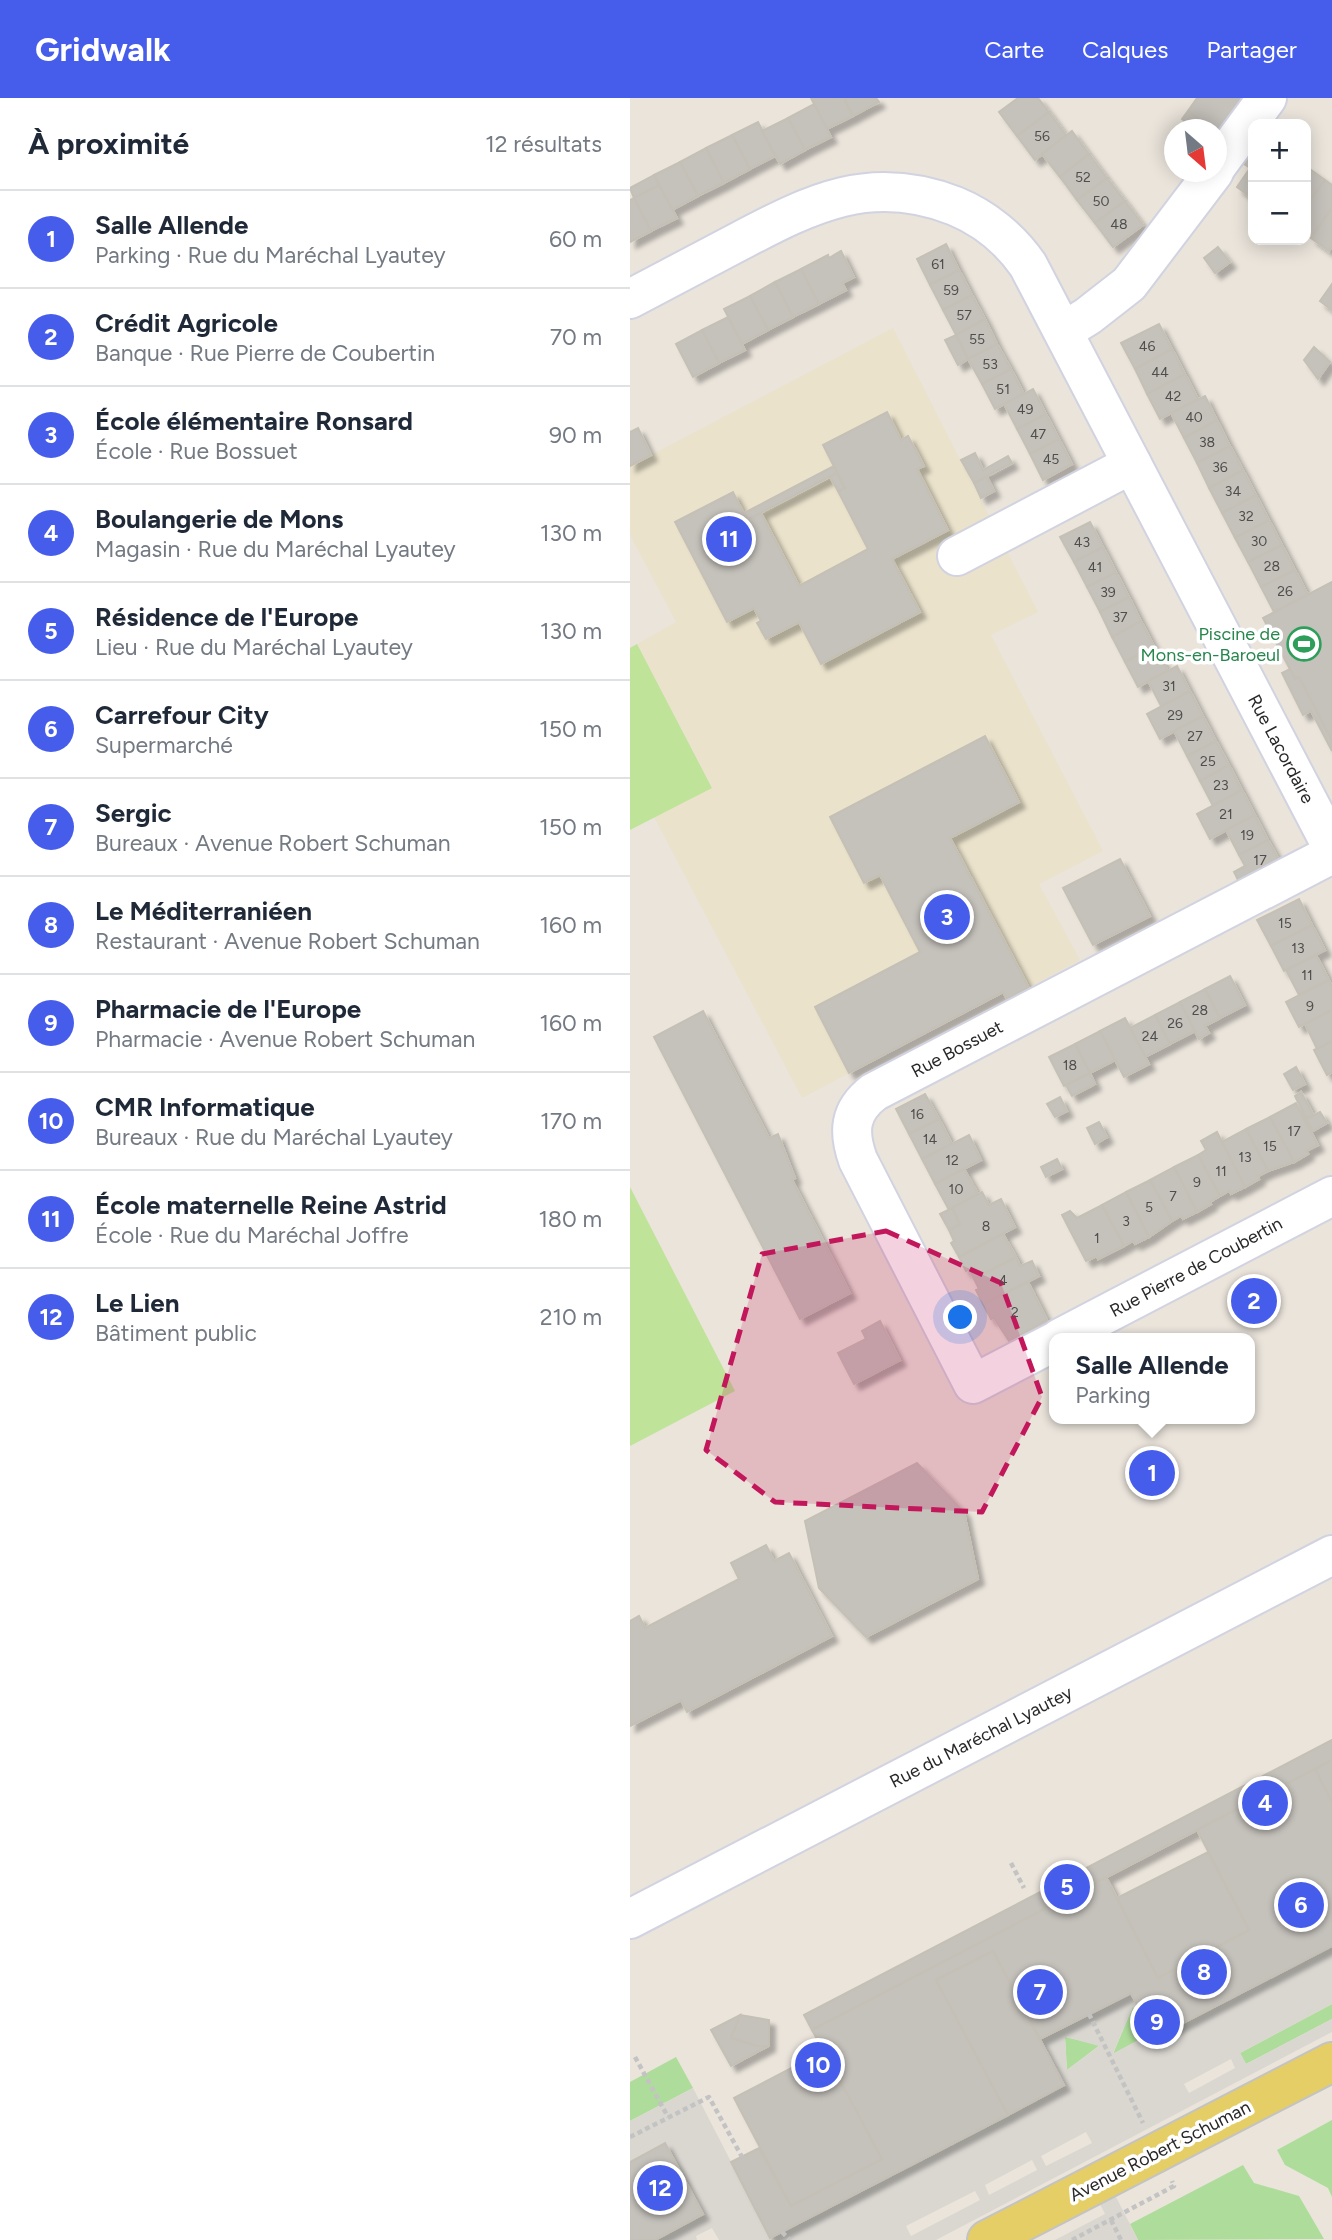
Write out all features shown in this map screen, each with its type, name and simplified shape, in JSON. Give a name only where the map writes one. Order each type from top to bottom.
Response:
[{"type":"main road","name":"Avenue Robert Schuman","points":[[987,2240],[1332,2062]]},
{"type":"street","points":[[1227,153],[1267,98]]},
{"type":"street","points":[[1063,331],[1088,316],[1129,284],[1205,182]]},
{"type":"street","name":"Rue Lacordaire","points":[[630,299],[784,218],[831,199],[872,192],[894,191],[941,201],[978,218],[1006,239],[1019,251],[1063,331],[1332,847]]},
{"type":"street","points":[[957,556],[1132,464]]},
{"type":"street","name":"Rue Bossuet","points":[[1049,1345],[973,1384],[858,1160],[851,1134],[852,1120],[857,1109],[874,1092],[1332,854]]},
{"type":"street","name":"Rue Pierre de Coubertin","points":[[1070,1333],[1332,1196]]},
{"type":"street","name":"Rue du Maréchal Lyautey","points":[[630,1919],[1332,1555]]},
{"type":"path","points":[[1011,1863],[1024,1888]]},
{"type":"path","points":[[1089,2014],[1157,2152]]},
{"type":"path","points":[[635,2057],[668,2117]]},
{"type":"path","points":[[630,2137],[709,2097],[742,2157]]},
{"type":"path","points":[[1111,2220],[1121,2240]]},
{"type":"path","points":[[782,2232],[790,2240]]},
{"type":"highlighted area","points":[[886,1231],[1001,1283],[1042,1397],[982,1512],[775,1502],[706,1450],[762,1254]]},
{"type":"shaded area","points":[[893,328],[1038,612],[991,635],[1103,851],[1039,884],[1080,960],[1007,999],[1003,992],[802,1098],[654,817],[712,787],[637,644],[676,622],[630,535],[630,466]]},
{"type":"shaded area","points":[[1332,1946],[1332,2004],[1240,2053],[1246,2064],[1332,2019],[1332,2032],[936,2240],[719,2240],[712,2228],[696,2236],[697,2240],[630,2240],[630,2121],[693,2088],[770,2237],[1063,2086],[1040,2039],[1131,1993],[1154,2038]],"holes":[[[1133,2007],[1148,2035],[1113,2053]],[[1065,2037],[1099,2046],[1067,2070]],[[1231,2059],[1235,2068],[1189,2093],[1184,2084]],[[1086,2132],[1092,2143],[1046,2166],[1041,2156]],[[1032,2160],[1037,2170],[989,2195],[985,2185]],[[975,2191],[980,2200],[911,2236],[906,2226]]]},
{"type":"shaded area","points":[[1116,2197],[1138,2240],[1055,2240],[1105,2214],[1100,2204]]},
{"type":"green space","points":[[637,644],[712,788],[630,830],[630,648]]},
{"type":"green space","points":[[630,1187],[735,1391],[630,1446]]},
{"type":"green space","points":[[1332,2004],[1332,2019],[1246,2064],[1240,2053]]},
{"type":"green space","points":[[1133,2006],[1148,2035],[1113,2054]]},
{"type":"green space","points":[[1065,2037],[1100,2045],[1067,2070]]},
{"type":"green space","points":[[676,2057],[693,2088],[630,2121],[630,2082]]},
{"type":"green space","points":[[1332,2120],[1332,2197],[1328,2188],[1285,2165],[1277,2150]]},
{"type":"green space","points":[[1243,2165],[1254,2183],[1299,2196],[1324,2239],[1138,2240],[1130,2224]]},
{"type":"building","points":[[811,98],[844,98],[853,116],[827,129]]},
{"type":"building","points":[[844,98],[876,98],[879,102],[853,116]]},
{"type":"building","points":[[1018,98],[1038,98],[1049,112],[1017,136],[999,112]]},
{"type":"building","points":[[1197,98],[1244,98],[1227,121],[1200,119],[1188,111]]},
{"type":"building","points":[[814,104],[831,137],[805,150],[788,118]]},
{"type":"building","points":[[1188,111],[1199,119],[1182,119]]},
{"type":"building","points":[[1049,112],[1066,135],[1035,160],[1017,136]]},
{"type":"building","points":[[788,118],[805,150],[780,164],[762,131]]},
{"type":"building","points":[[758,122],[775,156],[750,169],[732,135]]},
{"type":"building","points":[[1072,131],[1089,154],[1060,177],[1042,154]]},
{"type":"building","points":[[732,135],[750,169],[724,183],[706,148]]},
{"type":"building","points":[[706,148],[724,183],[698,196],[680,162]]},
{"type":"building","points":[[1089,154],[1107,178],[1077,200],[1060,177]]},
{"type":"building","points":[[680,162],[698,196],[672,210],[654,175]]},
{"type":"building","points":[[1311,170],[1325,180],[1311,199]]},
{"type":"building","points":[[1248,171],[1248,195],[1237,187]]},
{"type":"building","points":[[654,175],[659,185],[634,198],[630,188]]},
{"type":"building","points":[[1107,178],[1125,201],[1095,223],[1077,200]]},
{"type":"building","points":[[1325,180],[1332,185],[1332,208],[1312,235],[1311,234],[1311,199]]},
{"type":"building","points":[[659,185],[677,218],[651,231],[634,198]]},
{"type":"building","points":[[634,198],[651,231],[630,242],[630,200]]},
{"type":"building","points":[[1125,201],[1143,225],[1113,247],[1095,223]]},
{"type":"building","points":[[1332,208],[1332,246],[1329,251],[1311,238]]},
{"type":"building","points":[[946,244],[959,270],[930,285],[917,259]]},
{"type":"building","points":[[1218,247],[1230,262],[1215,273],[1204,258]]},
{"type":"building","points":[[841,251],[854,277],[842,283],[846,290],[819,304],[801,269]]},
{"type":"building","points":[[801,269],[819,304],[793,317],[775,282]]},
{"type":"building","points":[[959,270],[972,295],[943,310],[930,285]]},
{"type":"building","points":[[775,282],[793,317],[768,330],[750,296]]},
{"type":"building","points":[[1332,284],[1332,310],[1320,301]]},
{"type":"building","points":[[972,295],[985,319],[956,335],[943,310]]},
{"type":"building","points":[[750,296],[768,330],[742,344],[724,309]]},
{"type":"building","points":[[728,317],[745,350],[719,363],[702,330]]},
{"type":"building","points":[[985,319],[997,344],[968,359],[956,335]]},
{"type":"building","points":[[1159,324],[1172,349],[1135,369],[1121,343]]},
{"type":"building","points":[[702,330],[719,363],[693,377],[676,344]]},
{"type":"building","points":[[956,335],[968,359],[958,365],[945,340]]},
{"type":"building","points":[[997,344],[1011,369],[982,384],[968,359]]},
{"type":"building","points":[[1314,347],[1330,362],[1318,379],[1304,360]]},
{"type":"building","points":[[1172,349],[1185,374],[1147,394],[1135,369]]},
{"type":"building","points":[[1011,369],[1024,394],[995,409],[982,384]]},
{"type":"building","points":[[1185,374],[1198,399],[1160,419],[1147,394]]},
{"type":"building","points":[[1033,389],[1046,414],[1017,429],[1004,404]]},
{"type":"building","points":[[1205,396],[1217,420],[1184,438],[1171,413]]},
{"type":"building","points":[[887,412],[901,440],[908,436],[924,466],[917,469],[948,530],[892,559],[920,612],[821,664],[799,622],[766,639],[757,623],[761,621],[754,608],[727,622],[675,522],[733,492],[747,520],[761,513],[799,586],[868,549],[838,491],[845,488],[823,445]]},
{"type":"building","points":[[1046,414],[1059,439],[1030,454],[1017,429]]},
{"type":"building","points":[[1217,420],[1230,446],[1197,463],[1184,438]]},
{"type":"building","points":[[638,428],[651,455],[630,466],[630,432]]},
{"type":"building","points":[[1059,439],[1072,464],[1043,480],[1030,454]]},
{"type":"building","points":[[1230,446],[1243,470],[1209,488],[1197,463]]},
{"type":"building","points":[[975,453],[983,470],[1008,456],[1012,463],[974,483],[961,460]]},
{"type":"building","points":[[834,466],[837,473],[747,520],[744,513]]},
{"type":"building","points":[[1243,470],[1256,495],[1222,513],[1209,488]]},
{"type":"building","points":[[837,473],[845,488],[838,491],[830,477]]},
{"type":"building","points":[[987,477],[994,491],[981,498],[974,483]]},
{"type":"building","points":[[1256,495],[1269,520],[1235,538],[1222,513]]},
{"type":"building","points":[[1269,520],[1282,545],[1248,562],[1235,538]]},
{"type":"building","points":[[1090,522],[1103,547],[1074,562],[1060,537]]},
{"type":"building","points":[[1282,545],[1295,570],[1261,587],[1248,562]]},
{"type":"building","points":[[1103,547],[1116,572],[1087,587],[1074,562]]},
{"type":"building","points":[[1295,570],[1308,595],[1274,612],[1261,587]]},
{"type":"building","points":[[1116,572],[1129,597],[1100,612],[1087,587]]},
{"type":"building","name":"Piscine de Mons-en-Baroeul","points":[[1332,582],[1332,741],[1299,677],[1295,679],[1263,618]]},
{"type":"building","points":[[1129,597],[1141,621],[1112,637],[1100,612]]},
{"type":"building","points":[[1141,621],[1154,646],[1125,662],[1112,637]]},
{"type":"building","points":[[1154,646],[1168,671],[1138,687],[1125,662]]},
{"type":"building","points":[[1177,666],[1190,691],[1161,706],[1148,681]]},
{"type":"building","points":[[1290,669],[1295,679],[1299,677],[1332,741],[1332,751],[1311,711],[1303,715],[1282,673]]},
{"type":"building","points":[[1190,691],[1203,716],[1160,739],[1147,714]]},
{"type":"building","points":[[1203,716],[1216,741],[1187,756],[1174,731]]},
{"type":"building","points":[[985,736],[1019,802],[950,838],[1029,988],[1007,999],[1003,992],[849,1073],[815,1007],[920,952],[880,875],[864,883],[830,817]]},
{"type":"building","points":[[1216,741],[1229,765],[1200,781],[1187,756]]},
{"type":"building","points":[[1229,765],[1242,790],[1213,806],[1200,781]]},
{"type":"building","points":[[1242,790],[1255,815],[1210,839],[1197,814]]},
{"type":"building","points":[[1255,815],[1268,840],[1239,855],[1226,830]]},
{"type":"building","points":[[1268,840],[1282,865],[1241,886],[1234,872],[1245,866],[1239,855]]},
{"type":"building","points":[[1120,859],[1150,916],[1093,945],[1063,888]]},
{"type":"building","points":[[1299,899],[1312,925],[1271,946],[1257,920]]},
{"type":"building","points":[[1312,925],[1325,950],[1284,971],[1271,946]]},
{"type":"building","points":[[1316,955],[1329,980],[1299,995],[1286,970]]},
{"type":"building","points":[[1230,976],[1245,1005],[1220,1018],[1205,989]]},
{"type":"building","points":[[1329,980],[1332,987],[1332,1010],[1299,1027],[1286,1002]]},
{"type":"building","points":[[1205,989],[1220,1018],[1205,1026],[1209,1033],[1199,1039],[1180,1002]]},
{"type":"building","points":[[1180,1002],[1195,1031],[1170,1044],[1155,1015]]},
{"type":"building","points":[[1332,1010],[1332,1041],[1317,1049],[1305,1024]]},
{"type":"building","points":[[703,1011],[769,1138],[778,1134],[795,1178],[792,1180],[850,1293],[800,1319],[654,1037]]},
{"type":"building","points":[[1155,1015],[1170,1044],[1145,1057],[1130,1028]]},
{"type":"building","points":[[1125,1018],[1149,1064],[1124,1077],[1100,1031]]},
{"type":"building","points":[[1100,1031],[1115,1060],[1090,1073],[1075,1044]]},
{"type":"building","points":[[1332,1041],[1332,1072],[1327,1075],[1314,1050]]},
{"type":"building","points":[[1075,1044],[1090,1073],[1064,1086],[1049,1057]]},
{"type":"building","points":[[1296,1067],[1305,1084],[1293,1090],[1284,1074]]},
{"type":"building","points":[[1090,1073],[1095,1084],[1072,1096],[1066,1085]]},
{"type":"building","points":[[1301,1092],[1313,1114],[1306,1118],[1295,1096]]},
{"type":"building","points":[[925,1094],[939,1119],[909,1134],[896,1109]]},
{"type":"building","points":[[1060,1097],[1067,1111],[1055,1117],[1047,1104]]},
{"type":"building","points":[[1296,1103],[1318,1145],[1294,1162],[1270,1117]]},
{"type":"building","points":[[1320,1112],[1327,1123],[1313,1131],[1306,1119]]},
{"type":"building","points":[[1270,1117],[1294,1162],[1268,1171],[1246,1129]]},
{"type":"building","points":[[939,1119],[952,1144],[922,1159],[909,1134]]},
{"type":"building","points":[[1099,1122],[1107,1137],[1095,1144],[1087,1128]]},
{"type":"building","points":[[1246,1129],[1268,1171],[1245,1187],[1222,1142]]},
{"type":"building","points":[[1217,1132],[1245,1187],[1220,1196],[1198,1155],[1206,1150],[1201,1141]]},
{"type":"building","points":[[969,1135],[981,1160],[935,1184],[922,1159]]},
{"type":"building","points":[[1198,1155],[1220,1196],[1197,1212],[1174,1167]]},
{"type":"building","points":[[1057,1159],[1062,1169],[1046,1177],[1041,1167]]},
{"type":"building","points":[[1174,1167],[1197,1212],[1172,1221],[1150,1180]]},
{"type":"building","points":[[964,1169],[978,1194],[949,1210],[935,1184]]},
{"type":"building","points":[[1150,1180],[1172,1221],[1149,1237],[1126,1192]]},
{"type":"building","points":[[982,1192],[989,1205],[1001,1199],[1015,1227],[959,1257],[951,1243],[954,1241],[949,1230],[960,1224],[952,1208]]},
{"type":"building","points":[[1126,1192],[1149,1237],[1124,1246],[1102,1205]]},
{"type":"building","points":[[1102,1205],[1124,1246],[1098,1259],[1097,1256],[1086,1261],[1062,1215],[1070,1211],[1077,1218]]},
{"type":"building","points":[[952,1208],[960,1224],[949,1230],[940,1214]]},
{"type":"building","points":[[1003,1234],[1016,1257],[974,1279],[969,1269],[966,1271],[959,1257]]},
{"type":"building","points":[[1016,1257],[1020,1266],[1032,1261],[1039,1276],[983,1304],[974,1279]]},
{"type":"building","points":[[1028,1282],[1047,1320],[1009,1341],[983,1304]]},
{"type":"building","points":[[880,1321],[900,1360],[854,1384],[838,1353],[866,1339],[862,1331]]},
{"type":"building","points":[[917,1463],[964,1512],[978,1579],[866,1637],[819,1588],[805,1521]]},
{"type":"building","points":[[766,1545],[774,1561],[789,1553],[832,1636],[687,1712],[681,1700],[630,1726],[630,1621],[639,1616],[645,1628],[739,1579],[731,1563]]},
{"type":"building","points":[[1332,1740],[1332,1760],[812,2030],[804,2015]]},
{"type":"building","points":[[1332,1760],[1332,1802],[1315,1769]]},
{"type":"building","points":[[1315,1769],[1332,1802],[1332,1946],[1154,2038],[1131,1993],[1040,2039],[993,1951],[936,1980],[1008,2115],[770,2238],[731,2162],[759,2148],[791,2206],[882,2159],[812,2030],[1106,1877],[1158,1978],[1249,1930],[1197,1830]]},
{"type":"building","points":[[1208,1852],[1249,1930],[1158,1978],[1117,1898]]},
{"type":"building","points":[[993,1951],[1064,2085],[1008,2115],[936,1980]]},
{"type":"building","points":[[740,2015],[769,2020],[769,2046],[757,2046],[731,2038]]},
{"type":"building","points":[[740,2015],[731,2038],[757,2046],[768,2046],[731,2066],[711,2030]]},
{"type":"building","points":[[824,2051],[882,2159],[791,2206],[734,2098]]},
{"type":"building","points":[[665,2143],[703,2214],[655,2240],[630,2240],[630,2162]]},
{"type":"place","name":"École maternelle Reine Astrid","points":[[729,539]]},
{"type":"place","name":"Piscine de Mons-en-Baroeul","points":[[1304,644]]},
{"type":"place","name":"École élémentaire Ronsard","points":[[947,917]]},
{"type":"place","name":"Crédit Agricole","points":[[1254,1301]]},
{"type":"place","name":"Salle Allende","points":[[1152,1473]]},
{"type":"place","name":"Boulangerie de Mons","points":[[1265,1803]]},
{"type":"place","name":"Résidence de l'Europe","points":[[1067,1887]]},
{"type":"place","name":"Carrefour City","points":[[1301,1905]]},
{"type":"place","name":"Le Méditerraniéen","points":[[1204,1972]]},
{"type":"place","name":"Sergic","points":[[1040,1992]]},
{"type":"place","name":"Pharmacie de l'Europe","points":[[1157,2022]]},
{"type":"place","name":"CMR Informatique","points":[[818,2065]]},
{"type":"place","name":"Le Lien","points":[[660,2188]]}]
